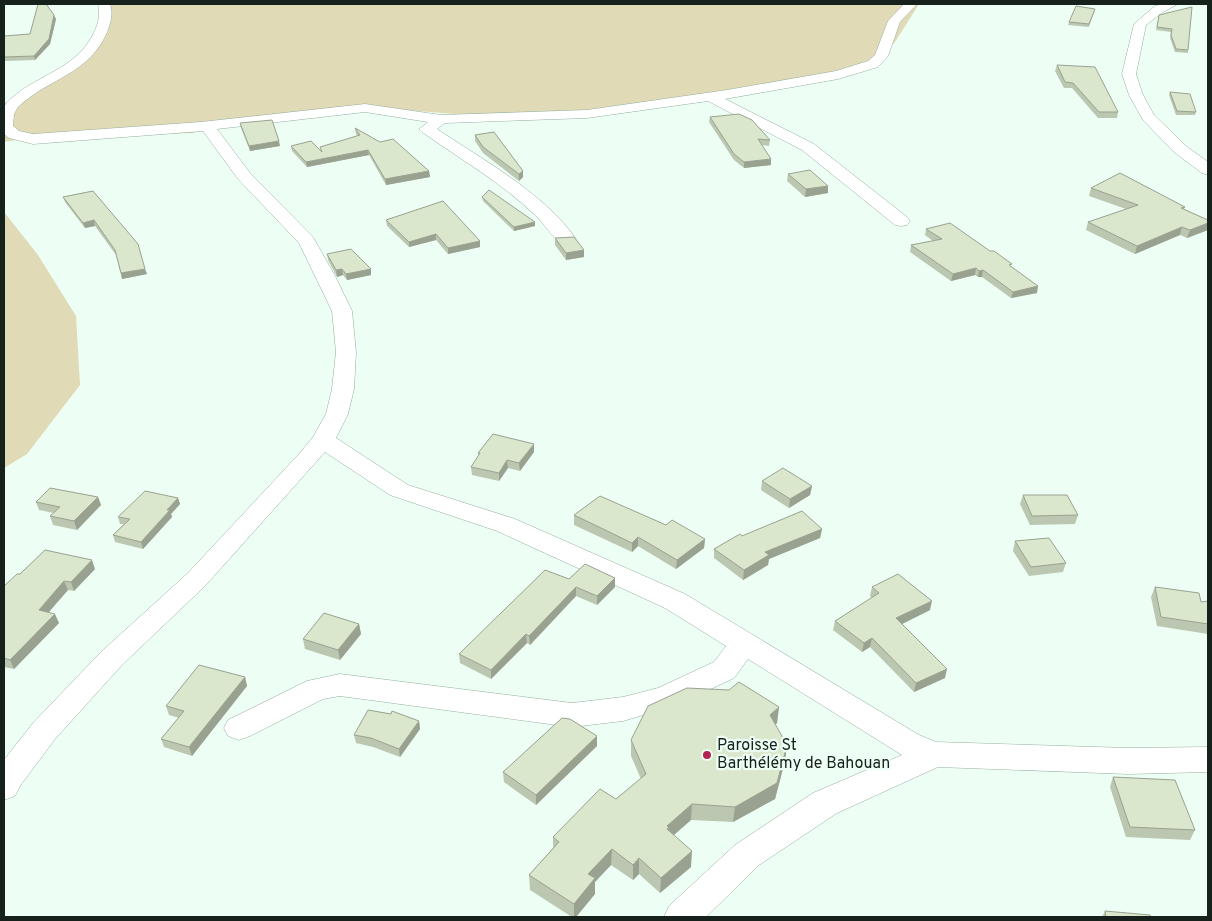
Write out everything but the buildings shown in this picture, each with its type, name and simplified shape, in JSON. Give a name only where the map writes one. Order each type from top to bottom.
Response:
[{"type":"street","points":[[104,4],[106,11],[102,28],[99,38],[90,51],[68,69],[17,100],[6,113],[5,127],[14,135],[33,139],[202,126],[365,108],[441,119],[587,114],[838,75],[873,64],[880,56],[894,21],[910,4]]},
{"type":"street","points":[[1172,4],[1159,10],[1140,24],[1130,78],[1136,95],[1148,117],[1180,149],[1208,170]]},
{"type":"street","points":[[710,96],[808,147],[902,220]]},
{"type":"street","points":[[441,119],[427,129],[513,188],[542,212],[567,239]]},
{"type":"street","points":[[4,787],[5,782],[44,731],[112,658],[197,579],[264,508],[322,440],[337,414],[343,389],[346,352],[342,311],[326,276],[307,241],[244,176],[208,128],[202,126]]},
{"type":"street","points":[[322,440],[399,490],[506,525],[674,601],[908,744],[935,754],[1128,760],[1208,760]]},
{"type":"street","points":[[239,728],[318,689],[340,685],[572,715],[623,709],[666,697],[724,670],[744,643]]},
{"type":"street","points":[[682,917],[747,855],[825,803],[935,754]]},
{"type":"shaded area","points":[[101,4],[919,4],[895,42],[879,58],[840,74],[591,110],[507,115],[454,114],[381,108],[203,128],[194,133],[22,139],[4,142],[4,102],[15,105],[86,58],[105,15]]},
{"type":"shaded area","points":[[4,212],[38,255],[76,316],[80,385],[27,454],[4,468]]},
{"type":"place","name":"Paroisse St Barthélémy de Bahouan","points":[[707,755]]}]
